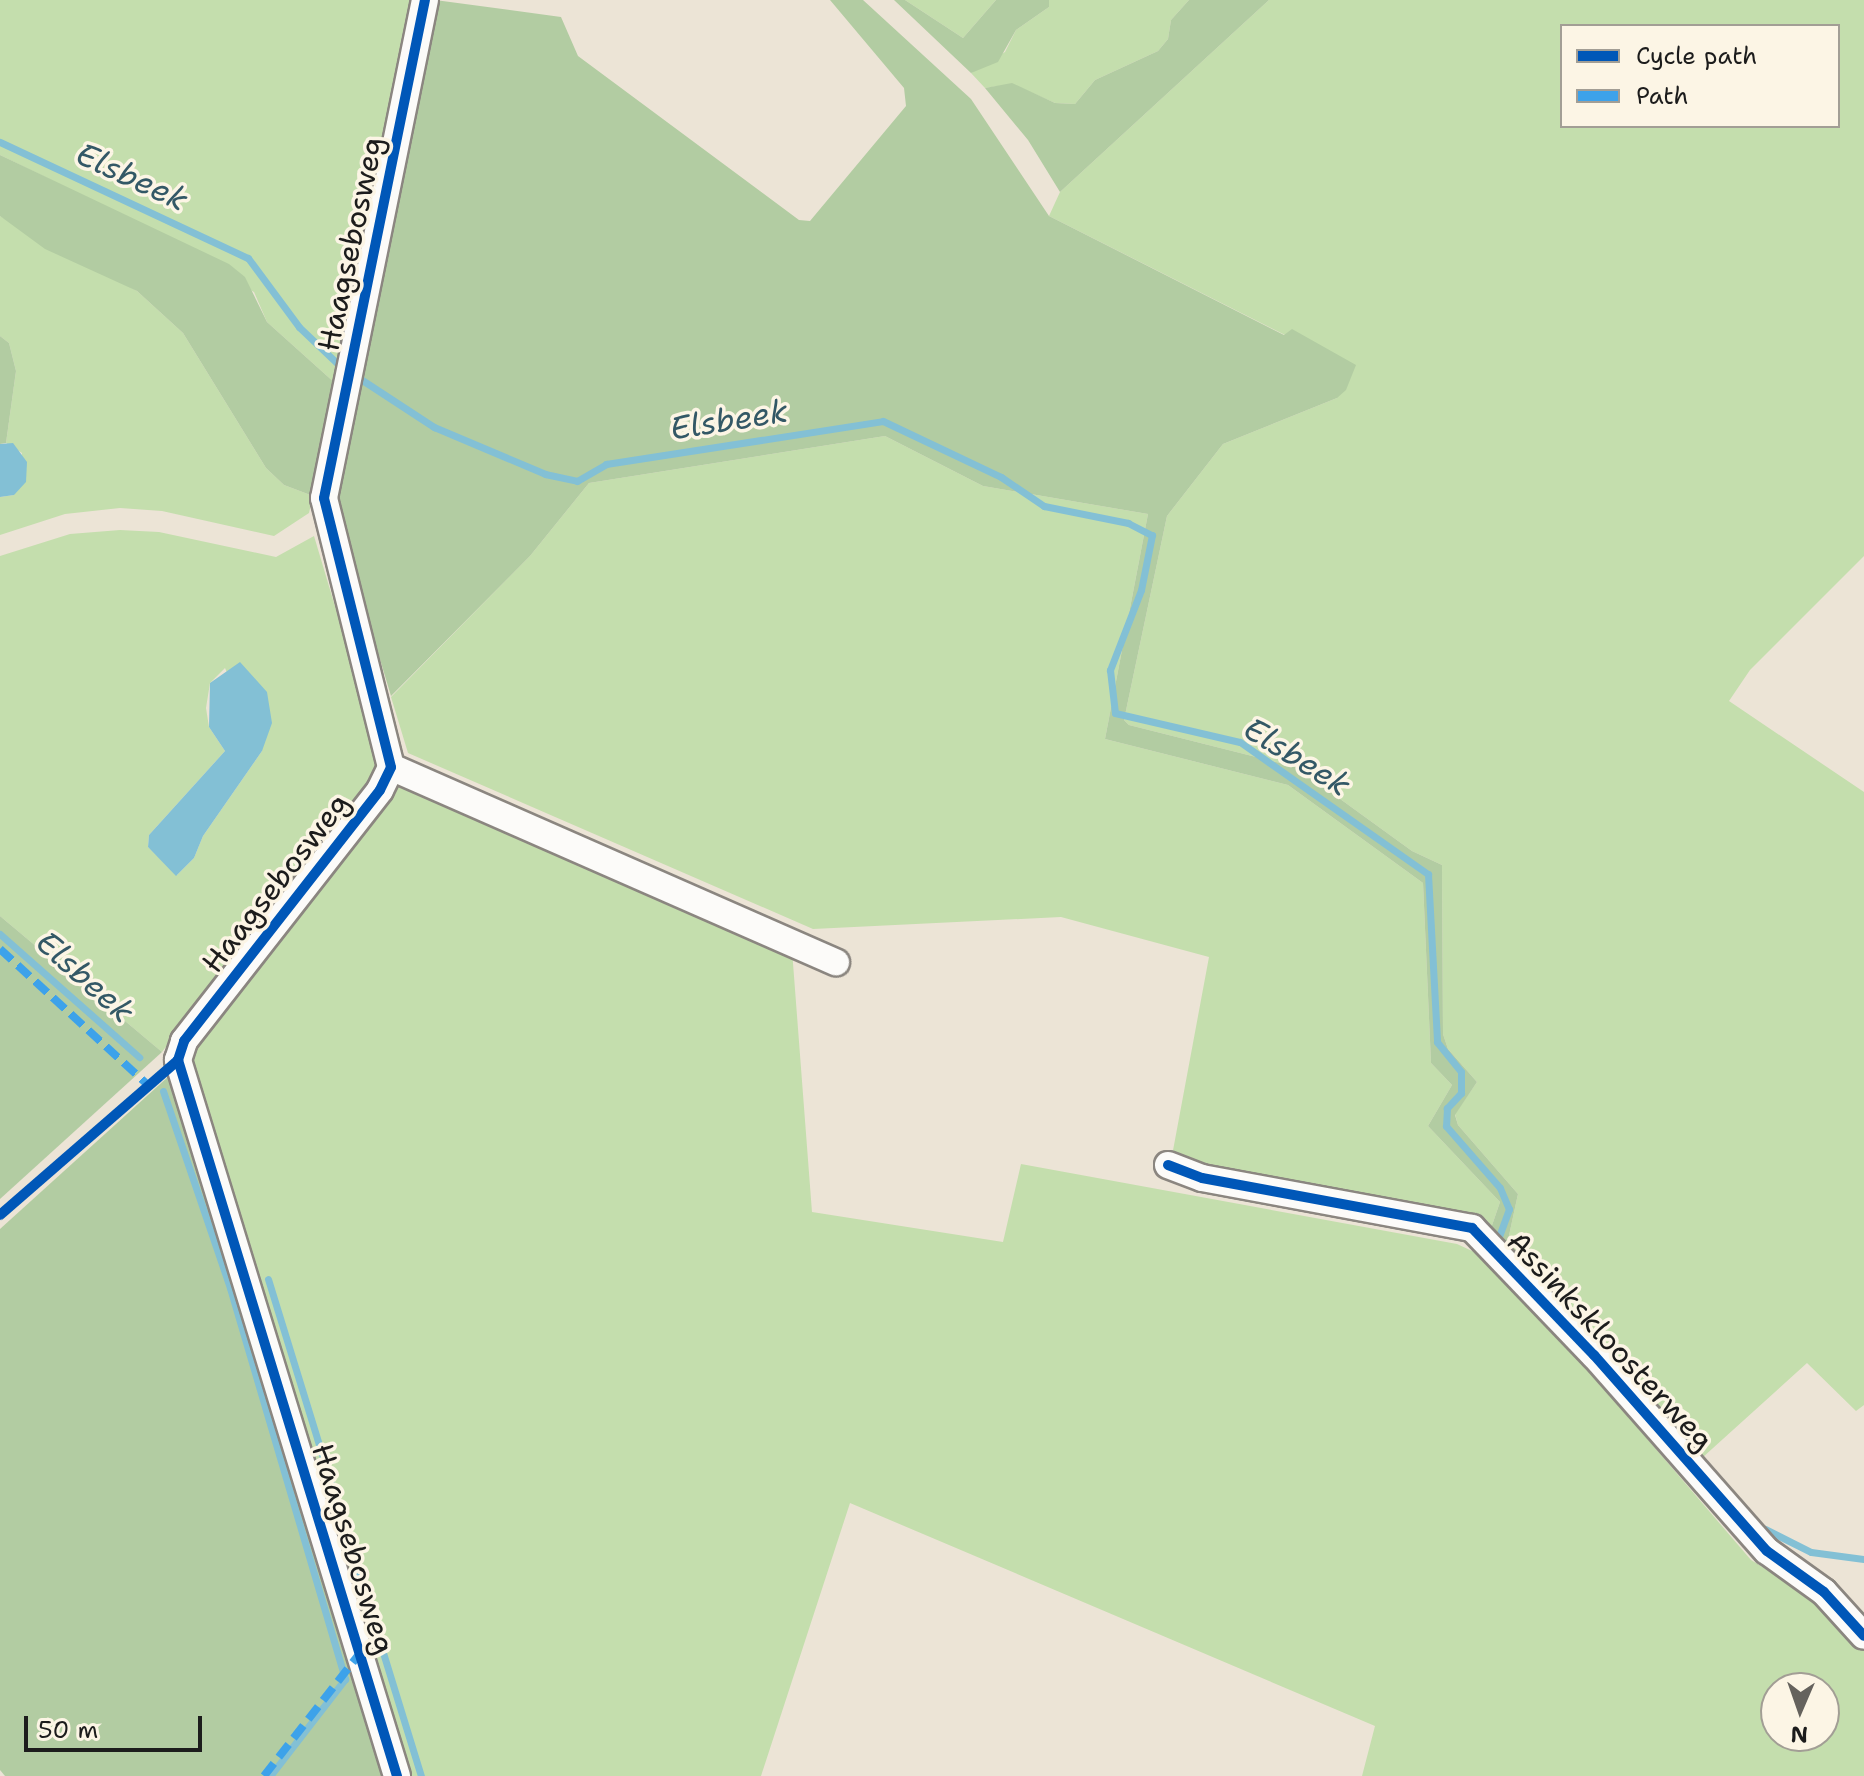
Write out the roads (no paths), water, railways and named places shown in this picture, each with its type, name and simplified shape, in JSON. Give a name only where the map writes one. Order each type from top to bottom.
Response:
[{"type":"street","name":"Haagsebosweg","points":[[397,1776],[178,1060],[184,1041],[380,790],[391,767],[324,498],[425,0]]},
{"type":"street","points":[[391,767],[836,962]]},
{"type":"street","name":"Assinkskloosterweg","points":[[1168,1165],[1202,1178],[1472,1228],[1594,1355],[1767,1551],[1824,1592],[1864,1636]]},
{"type":"water","points":[[13,443],[27,462],[26,482],[14,495],[0,497],[0,444]]},
{"type":"water","points":[[240,662],[267,692],[272,723],[262,751],[203,836],[194,858],[176,876],[148,847],[149,835],[225,751],[209,727],[210,683]]},
{"type":"waterway","name":"Elsbeek","points":[[0,142],[248,258],[299,327],[338,364]]},
{"type":"waterway","name":"Elsbeek","points":[[359,378],[434,427],[545,474],[577,481],[606,464],[883,421],[1001,477],[1044,506],[1128,523],[1152,535],[1141,590],[1110,670],[1115,713],[1240,742],[1428,874],[1437,1042],[1461,1072],[1461,1093],[1447,1108],[1446,1126],[1500,1188],[1509,1209],[1498,1239],[1502,1243]]},
{"type":"waterway","name":"Elsbeek","points":[[0,934],[139,1057]]},
{"type":"waterway","points":[[163,1091],[230,1288],[345,1679],[270,1776]]},
{"type":"waterway","points":[[268,1279],[421,1776]]},
{"type":"waterway","name":"Elsbeek","points":[[1765,1529],[1811,1552],[1864,1559]]}]
